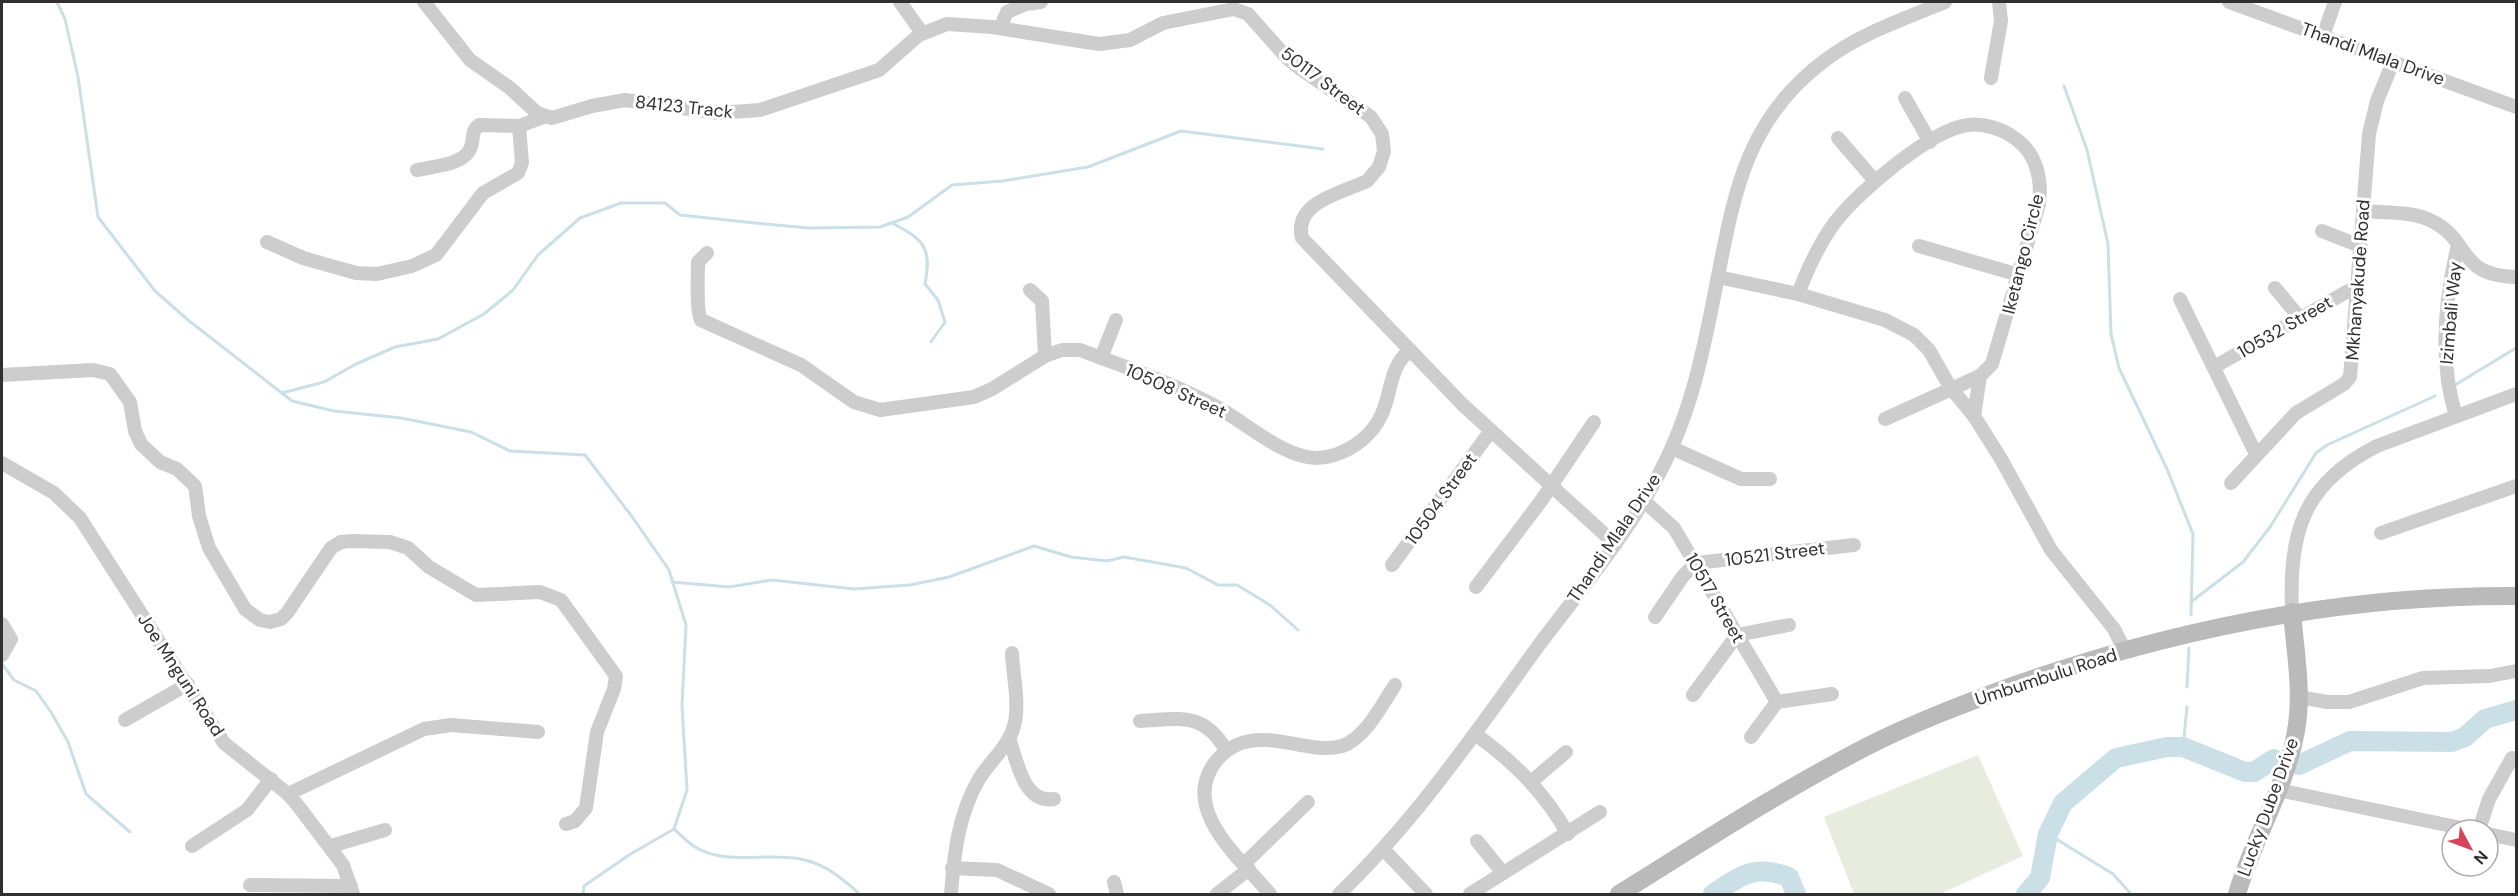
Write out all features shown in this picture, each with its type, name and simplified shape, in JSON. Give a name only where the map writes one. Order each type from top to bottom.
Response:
[{"type":"main road","name":"Umbumbulu Road","points":[[1619,894],[1816,774],[1870,745],[1987,696],[2057,670],[2125,651],[2292,612],[2357,603],[2517,596]]},
{"type":"main road","name":"Lucky Dube Drive","points":[[2237,894],[2278,790],[2296,733],[2300,697],[2292,612]]},
{"type":"street","points":[[424,2],[470,60],[544,117]]},
{"type":"street","points":[[900,2],[922,33]]},
{"type":"street","points":[[1000,28],[1007,12],[1026,4],[1041,2]]},
{"type":"street","points":[[1991,78],[2001,21],[1999,2]]},
{"type":"street","name":"Thandi Mlala Drive","points":[[2229,2],[2517,108]]},
{"type":"street","points":[[2323,36],[2335,2]]},
{"type":"street","name":"Thandi Mlala Drive","points":[[1338,894],[1384,850],[1475,734],[1644,501],[1672,448],[1694,389],[1731,209],[1742,168],[1762,129],[1784,98],[1813,70],[1838,51],[1937,3]]},
{"type":"street","name":"50117 Street","points":[[1078,42],[1099,44],[1131,40],[1163,23],[1234,9],[1248,14],[1274,45],[1302,70],[1364,110],[1382,134],[1384,152],[1379,167],[1367,181],[1322,201],[1307,211],[1300,223],[1301,231],[1306,243],[1410,350]]},
{"type":"street","name":"84123 Track","points":[[519,126],[544,117],[558,118],[592,106],[625,100],[718,113],[760,110],[879,70],[922,33],[947,24],[1000,28],[1078,42]]},
{"type":"street","name":"Mkhanyakude Road","points":[[2231,483],[2296,413],[2344,384],[2350,377],[2370,127],[2393,62]]},
{"type":"street","points":[[1905,98],[1930,142]]},
{"type":"street","points":[[267,242],[303,258],[356,273],[377,274],[427,261],[447,242],[483,193],[519,173],[522,163],[519,126],[478,125],[474,130],[471,149],[464,158],[417,170]]},
{"type":"street","name":"Iketango Circle","points":[[1798,294],[1808,267],[1828,232],[1875,182],[1930,142],[1955,129],[1978,125],[2013,137],[2028,152],[2038,171],[2041,193],[1995,356],[1988,370],[1980,376]]},
{"type":"street","points":[[1838,138],[1875,182]]},
{"type":"street","points":[[2363,211],[2427,218],[2445,229],[2474,265],[2484,272],[2516,276]]},
{"type":"street","points":[[2322,231],[2360,246]]},
{"type":"street","name":"Izimbali Way","points":[[2456,416],[2445,368],[2452,277],[2458,244]]},
{"type":"street","points":[[1919,246],[2019,274]]},
{"type":"street","name":"10508 Street","points":[[707,253],[698,262],[700,290],[697,310],[701,320],[801,365],[843,395],[871,409],[890,410],[974,397],[992,389],[1045,356],[1071,350],[1101,358],[1215,406],[1296,454],[1322,457],[1351,448],[1372,430],[1386,410],[1398,362],[1410,350]]},
{"type":"street","points":[[1718,277],[1798,294],[1906,329],[1929,350],[1950,387],[1974,416],[2001,459],[2048,545],[2114,629],[2125,651]]},
{"type":"street","name":"10532 Street","points":[[2214,368],[2357,286]]},
{"type":"street","points":[[2275,288],[2300,318]]},
{"type":"street","points":[[1030,290],[1042,301],[1045,356]]},
{"type":"street","points":[[2180,299],[2256,454]]},
{"type":"street","points":[[1101,358],[1116,320]]},
{"type":"street","points":[[1410,350],[1490,432],[1614,543]]},
{"type":"street","points":[[2,375],[93,369],[110,374],[130,402],[135,430],[141,444],[160,462],[177,469],[195,486],[199,516],[209,548],[245,609],[260,620],[270,622],[281,619],[302,595],[326,554],[341,542],[352,541],[390,542],[408,548],[429,567],[476,595],[540,592],[561,600],[616,676],[614,689],[604,708],[597,732],[586,808],[575,821],[566,824]]},
{"type":"street","points":[[1885,419],[1950,387],[1980,376],[1974,416]]},
{"type":"street","points":[[2292,612],[2290,576],[2294,548],[2303,518],[2322,486],[2358,456],[2517,394]]},
{"type":"street","points":[[1476,587],[1551,487],[1594,422]]},
{"type":"street","name":"10504 Street","points":[[1392,566],[1490,432]]},
{"type":"street","points":[[1672,448],[1741,479],[1770,479]]},
{"type":"street","name":"Joe Mnguni Road","points":[[2,463],[54,493],[80,518],[224,743],[288,794],[331,846],[343,865],[352,890]]},
{"type":"street","points":[[2381,533],[2517,486]]},
{"type":"street","name":"10517 Street","points":[[1644,501],[1674,528],[1777,702]]},
{"type":"street","name":"10521 Street","points":[[1696,563],[1854,545]]},
{"type":"street","points":[[1655,617],[1683,576],[1696,563]]},
{"type":"street","points":[[2,624],[11,639],[2,655]]},
{"type":"street","points":[[1693,695],[1737,634],[1789,625]]},
{"type":"street","points":[[951,894],[952,868],[958,834],[973,790],[1009,738],[1016,712],[1012,653]]},
{"type":"street","points":[[2300,697],[2327,702],[2349,702],[2423,678],[2490,676],[2517,671]]},
{"type":"street","points":[[125,720],[188,684]]},
{"type":"street","points":[[1270,894],[1215,828],[1204,801],[1208,773],[1226,750],[1238,743],[1264,740],[1326,747],[1343,746],[1354,740],[1367,726],[1395,685]]},
{"type":"street","points":[[1751,738],[1777,702],[1832,694]]},
{"type":"street","points":[[1140,721],[1198,721],[1212,730],[1226,750]]},
{"type":"street","points":[[288,794],[424,729],[452,725],[538,732]]},
{"type":"street","points":[[1475,734],[1531,782],[1549,802],[1568,834]]},
{"type":"street","points":[[1009,738],[1031,793],[1040,800],[1054,799]]},
{"type":"street","points":[[1531,782],[1566,752]]},
{"type":"street","points":[[2483,818],[2489,799],[2512,758]]},
{"type":"street","points":[[192,846],[247,810],[271,779]]},
{"type":"street","points":[[2278,790],[2440,824]]},
{"type":"street","points":[[1217,894],[1308,802]]},
{"type":"street","points":[[1470,894],[1600,812]]},
{"type":"street","points":[[331,846],[385,830]]},
{"type":"street","points":[[2500,836],[2517,840]]},
{"type":"street","points":[[1477,841],[1503,873]]},
{"type":"street","points":[[1384,850],[1426,894]]},
{"type":"street","points":[[952,868],[997,870],[1048,894]]},
{"type":"street","points":[[250,885],[352,890]]},
{"type":"shaded area","points":[[1978,755],[2023,856],[1940,894],[1854,894],[1824,817]]},
{"type":"waterway","points":[[57,2],[65,19],[78,77],[98,217],[155,291],[188,320],[292,401],[334,411],[401,418],[471,432],[510,451],[585,455],[669,570],[686,625],[682,705],[687,790],[674,829],[629,855],[584,886],[583,894]]},
{"type":"waterway","points":[[2064,86],[2087,150],[2108,244],[2111,334],[2119,368],[2167,469],[2193,534],[2191,615]]},
{"type":"waterway","points":[[282,393],[324,382],[356,364],[395,347],[438,339],[484,314],[513,290],[538,255],[580,218],[621,203],[665,203],[680,215],[755,223],[809,228],[880,227],[908,217],[952,185],[1002,181],[1088,167],[1181,131],[1323,149]]},
{"type":"waterway","points":[[892,223],[912,234],[926,253],[925,284],[938,300],[945,322],[931,342]]},
{"type":"waterway","points":[[2455,385],[2516,348]]},
{"type":"waterway","points":[[2191,602],[2243,562],[2270,527],[2316,453],[2327,445],[2435,396]]},
{"type":"waterway","points":[[672,582],[729,587],[772,580],[854,589],[910,585],[949,577],[1034,546],[1071,557],[1107,561],[1124,557],[1186,568],[1218,585],[1237,585],[1270,605],[1298,630]]},
{"type":"waterway","points":[[2187,687],[2189,648]]},
{"type":"waterway","points":[[2,664],[14,680],[36,691],[51,712],[68,742],[86,794],[130,832]]},
{"type":"waterway","points":[[2183,747],[2187,707]]},
{"type":"waterway","points":[[2299,765],[2350,741],[2452,742],[2465,737],[2485,719],[2516,710]]},
{"type":"waterway","points":[[2026,894],[2040,878],[2048,834],[2063,803],[2116,758],[2167,747],[2183,747],[2245,772],[2254,772],[2274,759]]},
{"type":"waterway","points":[[674,829],[692,845],[712,854],[747,858],[783,857],[801,859],[820,865],[838,876],[859,894]]},
{"type":"waterway","points":[[2048,834],[2113,874],[2131,894]]},
{"type":"waterway","points":[[1713,894],[1740,877],[1757,872],[1777,873],[1789,877],[1796,894]]}]
